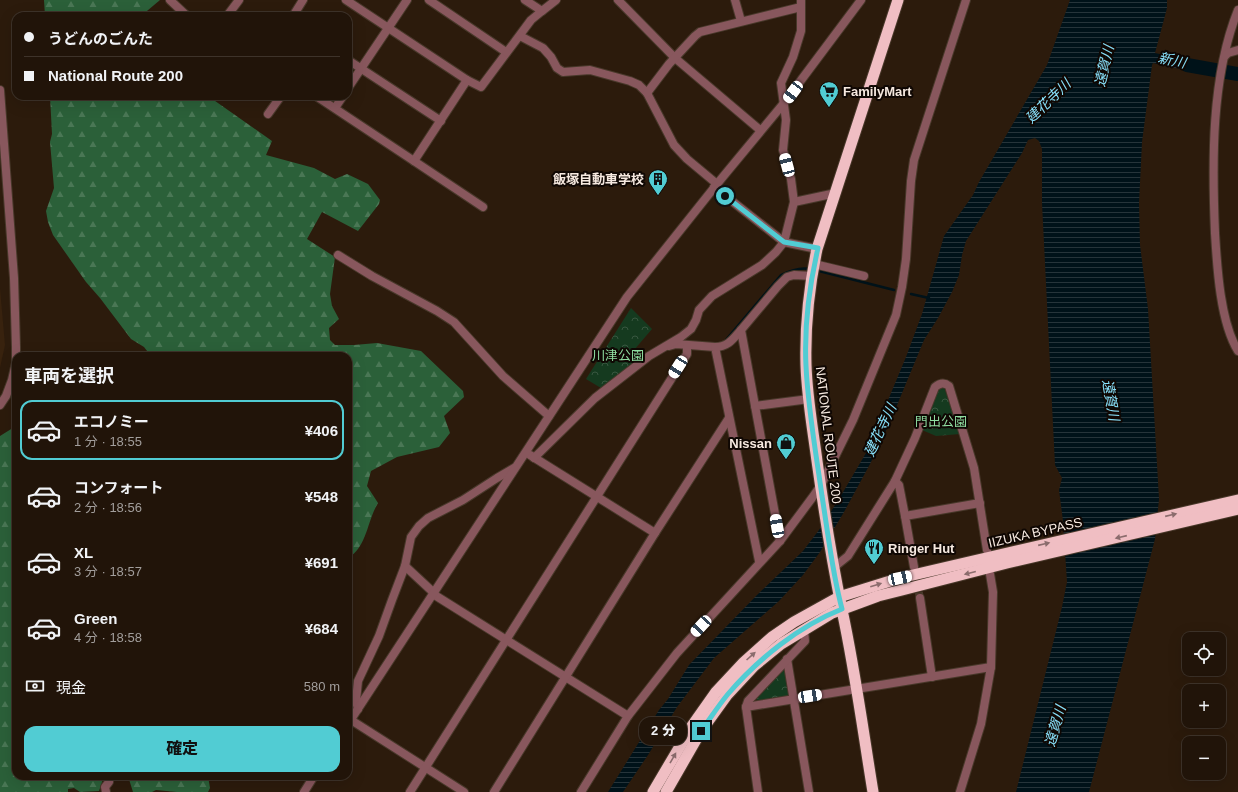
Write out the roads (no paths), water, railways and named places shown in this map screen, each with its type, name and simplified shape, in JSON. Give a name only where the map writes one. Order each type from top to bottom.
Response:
[{"type":"highway","name":"NATIONAL ROUTE 200","points":[[873,792],[822,497],[809,399],[806,366],[806,338],[807,310],[813,269],[818,248],[898,0]]},
{"type":"highway","points":[[1213,510],[1238,496]]},
{"type":"highway","name":"IIZUKA BYPASS","points":[[839,597],[900,578],[1007,558],[1213,510],[1238,500]]},
{"type":"highway","points":[[1213,510],[1238,511]]},
{"type":"highway","name":"IIZUKA BYPASS","points":[[842,609],[878,596],[1007,558]]},
{"type":"highway","points":[[653,792],[692,726],[716,692],[744,662],[772,637],[794,622],[839,597]]},
{"type":"highway","points":[[666,792],[701,731],[727,695],[759,662],[781,644],[832,613],[842,609]]},
{"type":"street","points":[[170,0],[183,12]]},
{"type":"street","points":[[230,12],[239,0]]},
{"type":"street","points":[[296,12],[303,0]]},
{"type":"street","points":[[346,0],[467,80],[481,87],[531,20],[556,0]]},
{"type":"street","points":[[352,82],[407,0]]},
{"type":"street","points":[[525,0],[542,11]]},
{"type":"street","points":[[619,0],[675,58],[760,130]]},
{"type":"street","points":[[735,0],[741,21]]},
{"type":"street","points":[[352,718],[627,297],[715,185],[784,103],[861,0]]},
{"type":"street","points":[[581,792],[628,716],[677,653],[759,561],[780,541],[821,485],[853,420],[896,315],[906,259],[911,181],[914,160],[966,0]]},
{"type":"street","points":[[434,1],[506,52]]},
{"type":"street","points":[[534,458],[595,398],[636,365],[664,346],[681,337],[691,329],[699,310],[712,296],[762,265],[784,242],[794,202],[791,179],[783,150],[786,120],[780,83],[793,57],[801,31],[801,4],[700,32],[675,58],[647,94]]},
{"type":"street","points":[[1238,10],[1225,56],[1218,99],[1214,154],[1216,261],[1220,293],[1226,320],[1238,351]]},
{"type":"street","points":[[520,36],[543,48],[551,57],[557,68],[563,72],[590,70],[639,85],[647,94],[674,145],[715,185],[784,242],[818,248]]},
{"type":"street","points":[[1225,56],[1228,53],[1238,50]]},
{"type":"street","points":[[352,62],[441,121]]},
{"type":"street","points":[[414,161],[467,80]]},
{"type":"street","points":[[0,90],[13,270],[16,352]]},
{"type":"street","points":[[268,114],[277,100]]},
{"type":"street","points":[[322,100],[483,207]]},
{"type":"street","points":[[334,108],[339,100]]},
{"type":"street","points":[[794,202],[836,192]]},
{"type":"street","points":[[338,255],[454,322],[503,376],[549,416]]},
{"type":"street","points":[[664,346],[676,344],[686,346],[720,347],[728,344],[787,277],[813,269],[864,276]]},
{"type":"street","points":[[741,330],[780,541]]},
{"type":"street","points":[[410,792],[687,354],[686,346]]},
{"type":"street","points":[[715,347],[759,561]]},
{"type":"street","points":[[0,405],[6,396],[12,380]]},
{"type":"street","points":[[833,565],[848,556],[896,481],[935,387],[940,384],[946,384],[949,386],[974,468],[987,550]]},
{"type":"street","points":[[755,406],[809,399]]},
{"type":"street","points":[[494,792],[655,533],[729,418]]},
{"type":"street","points":[[526,452],[655,533]]},
{"type":"street","points":[[358,709],[356,701],[358,681],[379,636],[405,566],[411,537],[428,518],[464,500],[515,467]]},
{"type":"street","points":[[896,481],[899,485],[914,567]]},
{"type":"street","points":[[905,516],[980,503]]},
{"type":"street","points":[[405,566],[433,593],[628,716]]},
{"type":"street","points":[[960,792],[981,724],[991,667],[993,592],[990,574]]},
{"type":"street","points":[[920,598],[932,677]]},
{"type":"street","points":[[758,792],[746,707],[748,701],[805,640],[804,630]]},
{"type":"street","points":[[787,659],[809,792]]},
{"type":"street","points":[[746,707],[991,667]]},
{"type":"street","points":[[352,724],[464,792]]},
{"type":"street","points":[[304,792],[312,780]]},
{"type":"street","points":[[106,792],[105,787],[109,782]]},
{"type":"water","points":[[1070,0],[1167,0],[1167,8],[1155,53],[1206,64],[1204,74],[1153,63],[1152,65],[1142,142],[1139,203],[1140,245],[1148,309],[1159,499],[1155,539],[1089,792],[1016,792],[1067,582],[1063,521],[1059,490],[1062,478],[1055,465],[1042,203],[1042,149],[1039,141],[1035,138],[1028,140],[1022,153],[966,241],[959,275],[952,292],[924,340],[890,422],[870,464],[820,552],[803,575],[779,601],[714,658],[677,707],[648,755],[623,792],[608,792],[689,665],[757,595],[803,551],[819,530],[839,499],[866,453],[906,357],[922,314],[944,236],[973,195],[979,182],[1047,65]]},
{"type":"waterway","name":"新川","points":[[1187,65],[1238,74]]},
{"type":"waterway","points":[[725,341],[781,275],[795,270],[810,269]]},
{"type":"waterway","points":[[815,270],[894,290]]},
{"type":"waterway","points":[[911,294],[929,298]]},
{"type":"tunnel","points":[[914,569],[920,598]]},
{"type":"place","name":"FamilyMart","points":[[829,108]]},
{"type":"place","name":"飯塚自動車学校","points":[[658,196]]},
{"type":"place","name":"Nissan","points":[[786,460]]},
{"type":"place","name":"Ringer Hut","points":[[874,565]]},
{"type":"water label","name":"遠賀川","points":[[1104,66]]},
{"type":"water label","name":"建花寺川","points":[[1048,101]]},
{"type":"water label","name":"遠賀川","points":[[1111,400]]},
{"type":"water label","name":"建花寺川","points":[[880,430]]},
{"type":"water label","name":"遠賀川","points":[[1055,726]]},
{"type":"park label","name":"川津公園","points":[[618,355]]},
{"type":"park label","name":"門出公園","points":[[941,421]]}]
